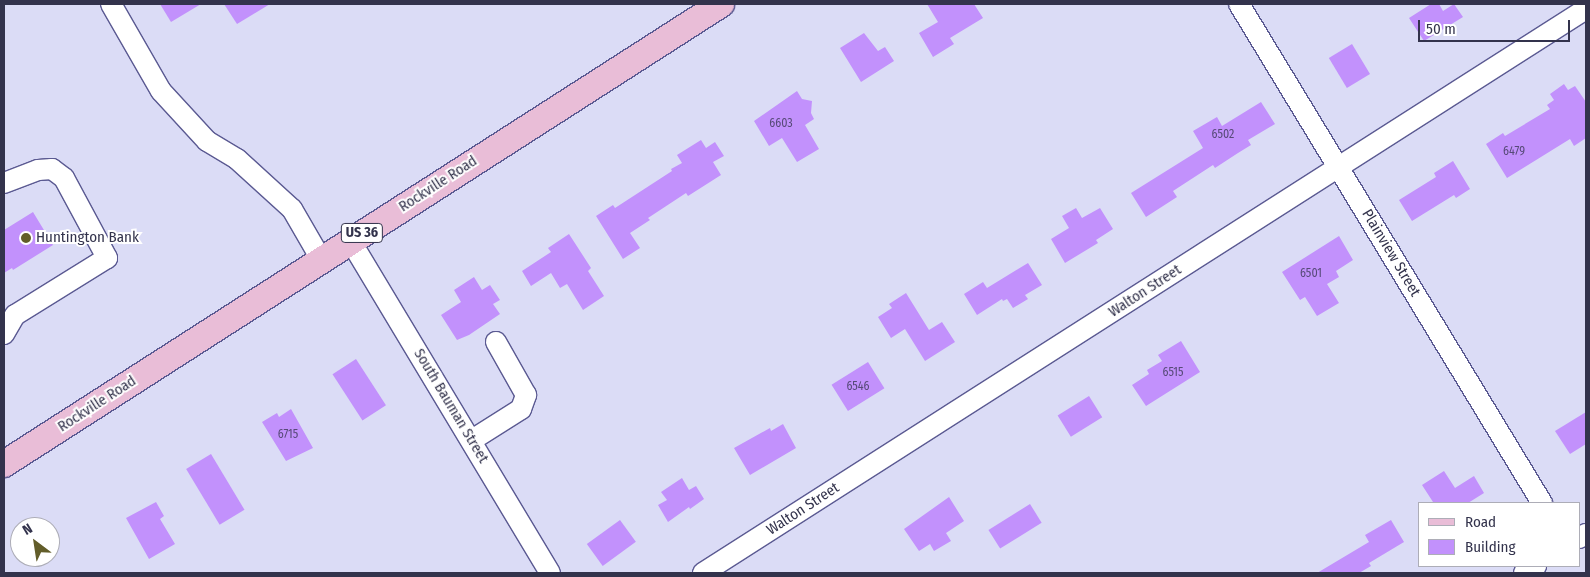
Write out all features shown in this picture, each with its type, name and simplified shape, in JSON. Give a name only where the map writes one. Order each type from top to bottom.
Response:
[{"type":"main road","name":"Rockville Road","points":[[4,464],[320,259],[721,4]]},
{"type":"street","points":[[111,4],[161,91],[207,141],[237,159],[292,209],[320,259]]},
{"type":"street","name":"Plainview Street","points":[[1239,4],[1340,167],[1541,502]]},
{"type":"street","name":"Walton Street","points":[[703,573],[1586,9]]},
{"type":"street","points":[[4,183],[38,170],[52,170],[64,178],[107,258],[15,315],[4,334]]},
{"type":"street","name":"South Bauman Street","points":[[350,240],[472,440],[550,573]]},
{"type":"street","points":[[472,440],[521,409],[526,395],[496,342]]},
{"type":"building","points":[[160,4],[201,4],[171,22]]},
{"type":"building","points":[[224,4],[270,4],[237,24]]},
{"type":"building","points":[[927,4],[974,4],[983,18],[950,38],[954,44],[933,57],[919,33],[938,22]]},
{"type":"building","points":[[1431,4],[1439,4],[1443,11],[1454,4],[1463,17],[1424,41],[1409,18]]},
{"type":"building","points":[[864,33],[878,51],[885,47],[894,61],[861,82],[840,48]]},
{"type":"building","points":[[1352,44],[1370,74],[1347,88],[1329,58]]},
{"type":"building","points":[[1564,84],[1568,90],[1575,86],[1586,102],[1586,138],[1574,146],[1570,139],[1507,178],[1486,144],[1503,133],[1505,136],[1550,109],[1547,105],[1554,100],[1550,94]]},
{"type":"building","points":[[797,91],[802,99],[812,101],[811,113],[814,119],[805,125],[819,149],[797,162],[782,138],[769,146],[754,121]]},
{"type":"building","points":[[1261,102],[1275,124],[1248,140],[1251,145],[1215,168],[1213,165],[1173,191],[1177,197],[1146,217],[1131,193],[1203,148],[1193,131],[1217,117],[1222,126]]},
{"type":"building","points":[[701,140],[706,148],[715,142],[724,156],[713,162],[721,175],[688,196],[686,193],[648,218],[650,220],[630,233],[640,248],[623,259],[596,216],[613,205],[615,208],[672,171],[671,169],[682,163],[677,155]]},
{"type":"building","points":[[1453,161],[1470,189],[1456,198],[1454,195],[1412,221],[1399,200],[1436,177],[1434,173]]},
{"type":"building","points":[[1076,208],[1082,218],[1100,208],[1113,229],[1096,240],[1098,243],[1065,263],[1051,239],[1069,228],[1062,216]]},
{"type":"building","name":"Huntington Bank","points":[[33,212],[53,245],[13,270],[12,268],[4,273],[4,230]]},
{"type":"building","points":[[569,234],[591,268],[588,271],[604,296],[583,310],[567,284],[560,288],[551,273],[531,286],[522,271],[551,252],[548,248]]},
{"type":"building","points":[[1339,236],[1353,260],[1336,271],[1339,277],[1327,284],[1339,303],[1317,316],[1305,297],[1300,300],[1282,272]]},
{"type":"building","points":[[1028,263],[1042,285],[1025,295],[1028,299],[1013,308],[1007,299],[1003,301],[1002,299],[977,315],[964,294],[983,282],[987,288]]},
{"type":"building","points":[[474,277],[482,290],[490,285],[500,300],[493,304],[500,314],[469,335],[457,340],[441,315],[461,302],[454,290]]},
{"type":"building","points":[[906,293],[929,330],[942,322],[955,342],[925,361],[905,329],[891,338],[878,317],[892,308],[889,304]]},
{"type":"building","points":[[1181,341],[1200,372],[1146,406],[1132,385],[1149,374],[1147,370],[1162,361],[1158,355]]},
{"type":"building","points":[[356,359],[386,405],[362,420],[333,374]]},
{"type":"building","points":[[868,362],[884,388],[848,411],[832,385]]},
{"type":"building","points":[[1089,396],[1102,417],[1071,437],[1058,416]]},
{"type":"building","points":[[291,409],[313,448],[286,461],[262,422],[277,413],[279,417]]},
{"type":"building","points":[[1586,412],[1586,444],[1570,454],[1555,431]]},
{"type":"building","points":[[783,424],[796,448],[750,475],[734,448],[770,428],[771,431]]},
{"type":"building","points":[[211,454],[244,510],[220,525],[186,469]]},
{"type":"building","points":[[1444,471],[1455,488],[1474,476],[1484,493],[1470,502],[1433,502],[1422,485]]},
{"type":"building","points":[[682,478],[689,490],[696,486],[704,499],[668,522],[658,505],[667,500],[661,492]]},
{"type":"building","points":[[949,497],[964,521],[946,533],[951,541],[934,551],[930,544],[919,551],[904,529]]},
{"type":"building","points":[[156,502],[164,516],[160,519],[175,544],[149,559],[126,518]]},
{"type":"building","points":[[1030,504],[1042,523],[1000,549],[988,530]]},
{"type":"building","points":[[620,520],[636,542],[603,566],[587,544]]},
{"type":"building","points":[[1391,520],[1404,542],[1369,563],[1371,566],[1359,573],[1317,573],[1369,542],[1365,535]]},
{"type":"place","name":"Huntington Bank","points":[[26,238]]}]
